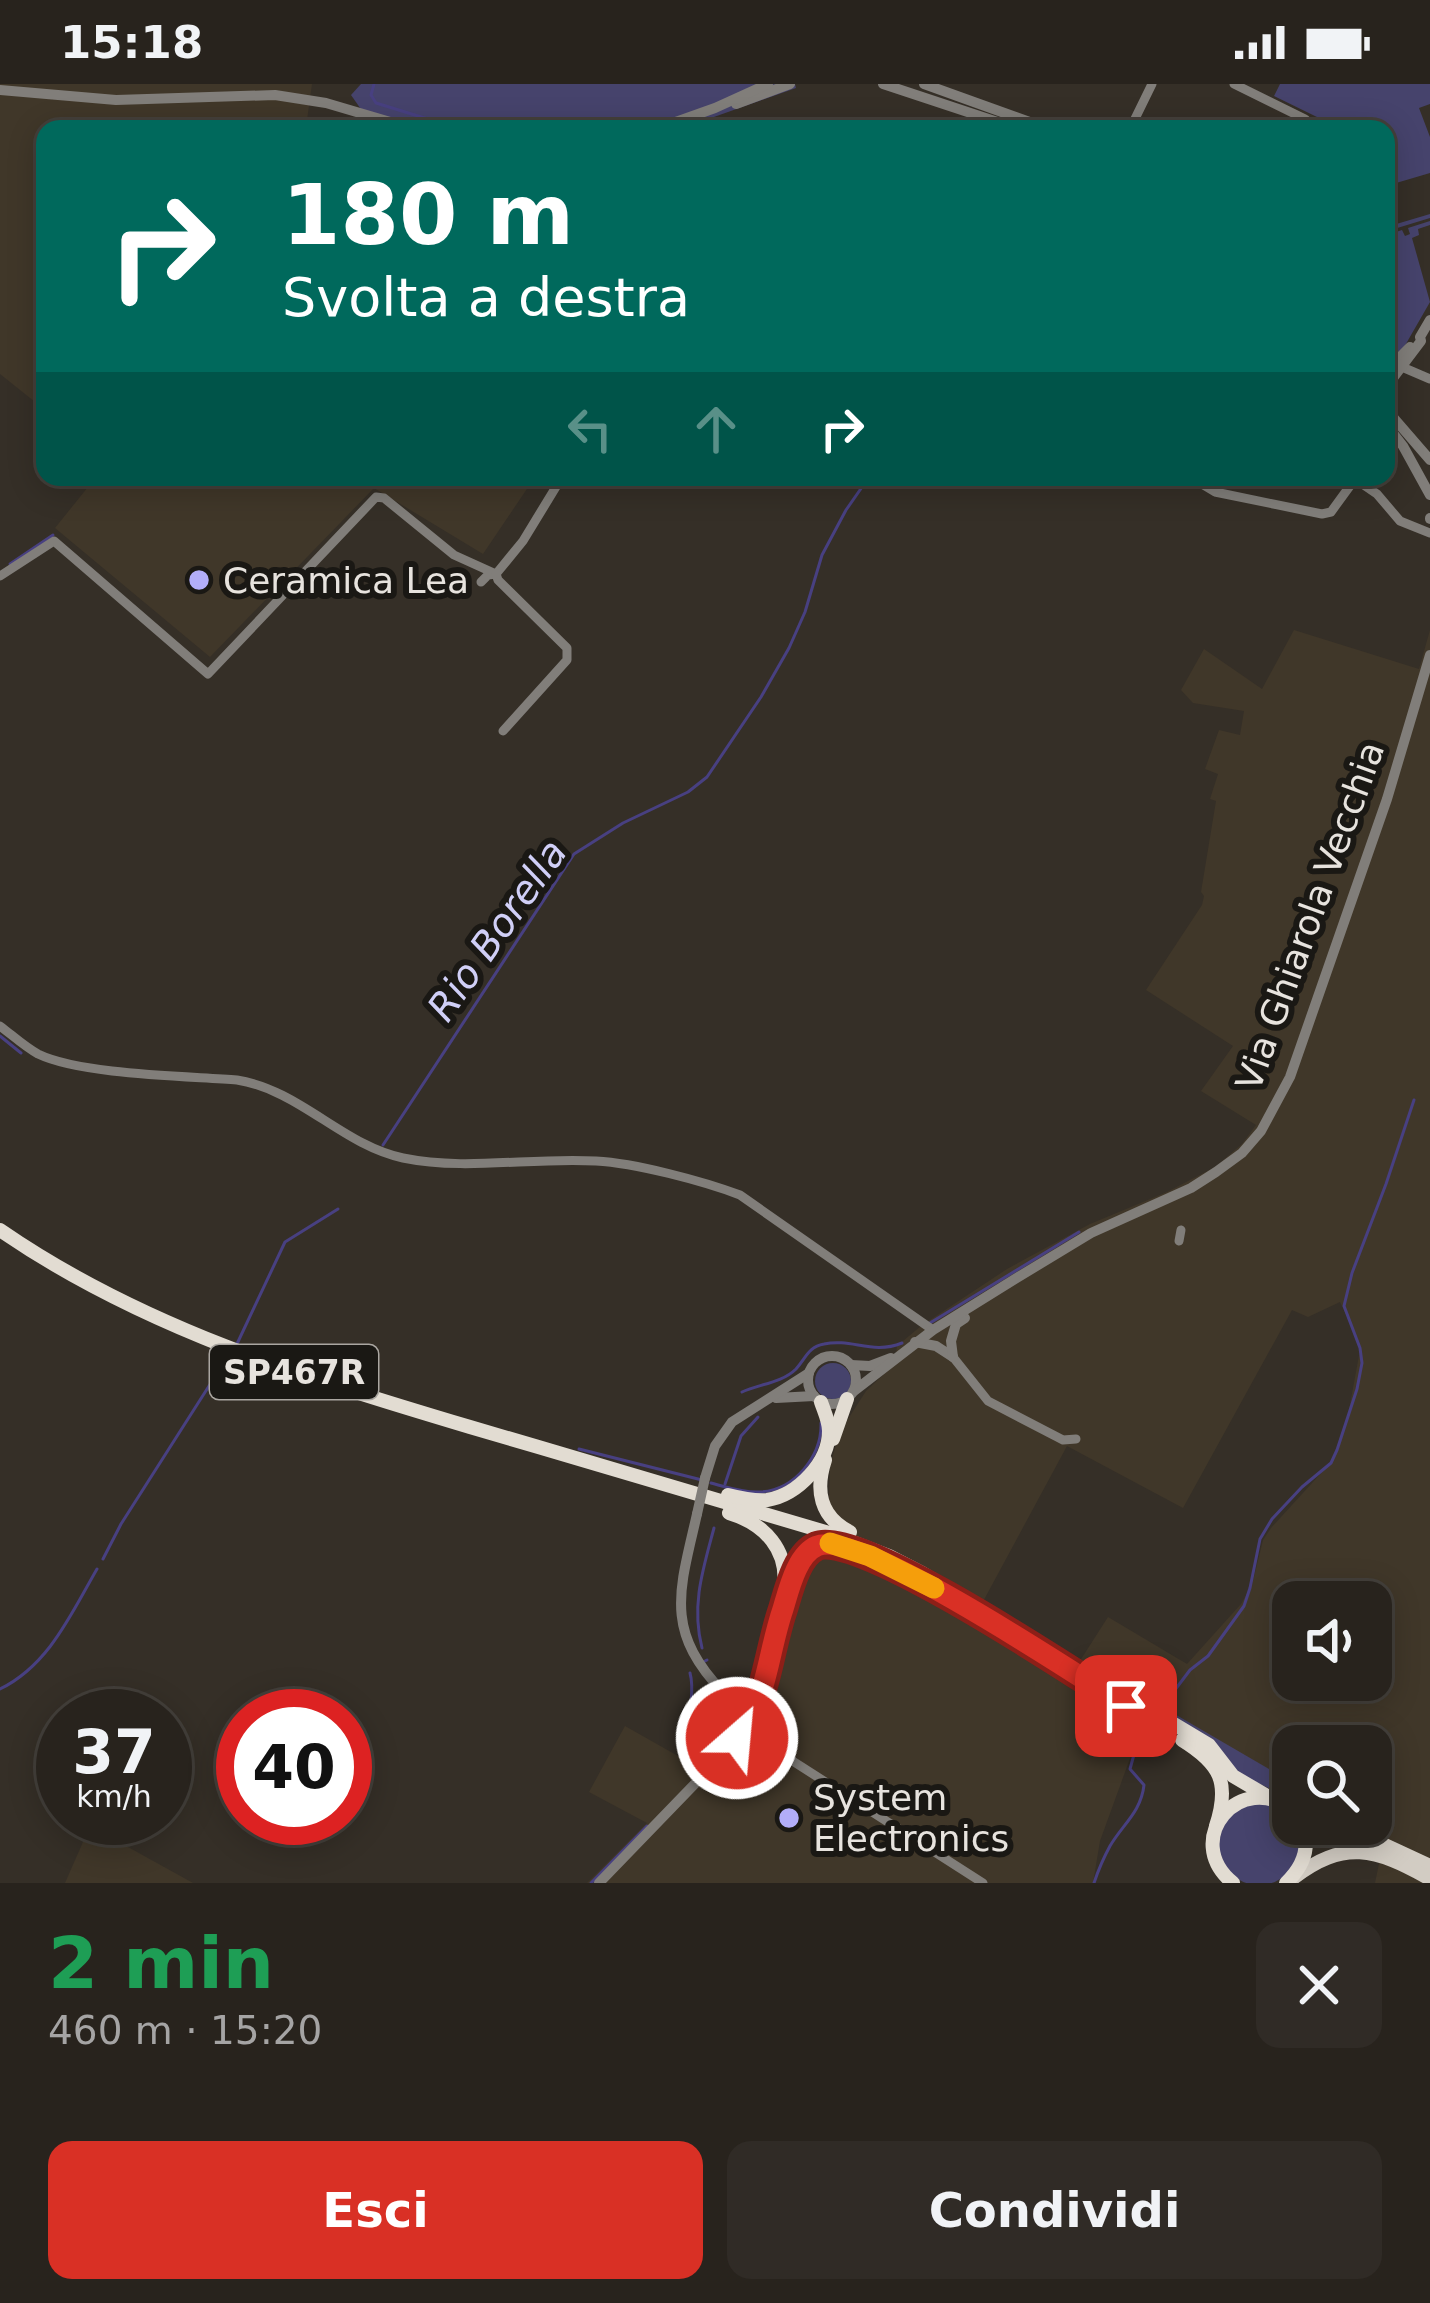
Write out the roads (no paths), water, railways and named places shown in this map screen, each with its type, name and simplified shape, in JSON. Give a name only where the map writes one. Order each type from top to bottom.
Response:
[{"type":"highway","name":"SP467R","points":[[0,1230],[107,1294],[262,1361],[889,1556],[1205,1749],[1233,1776],[1272,1799]]},
{"type":"highway","points":[[850,1395],[822,1470],[826,1514],[837,1526],[934,1576],[940,1587]]},
{"type":"highway","points":[[608,1468],[768,1500],[789,1492],[818,1465],[829,1424],[817,1399]]},
{"type":"highway","points":[[608,1468],[741,1516],[768,1534],[783,1561],[782,1612]]},
{"type":"highway","points":[[749,1719],[782,1612],[805,1555],[815,1546],[830,1543],[870,1556],[940,1587]]},
{"type":"highway","points":[[730,1693],[756,1688],[765,1673]]},
{"type":"highway","points":[[1205,1749],[1223,1788],[1212,1839],[1219,1883]]},
{"type":"highway","points":[[1216,1826],[1228,1808],[1242,1800],[1272,1799]]},
{"type":"highway","points":[[1287,1883],[1298,1872],[1307,1845]]},
{"type":"highway","points":[[1215,1862],[1233,1883]]},
{"type":"main road","points":[[1385,1845],[1430,1866]]},
{"type":"main road","points":[[1287,1883],[1316,1861],[1352,1852],[1387,1858],[1430,1879]]},
{"type":"street","points":[[696,120],[768,84]]},
{"type":"street","points":[[715,108],[790,84]]},
{"type":"street","points":[[883,84],[992,120]]},
{"type":"street","points":[[924,84],[1024,120]]},
{"type":"street","points":[[1134,120],[1152,84]]},
{"type":"street","points":[[1234,84],[1307,120]]},
{"type":"street","points":[[0,91],[116,100],[275,95],[326,103],[384,120]]},
{"type":"street","points":[[1395,376],[1430,320]]},
{"type":"street","points":[[1395,360],[1420,337]]},
{"type":"street","points":[[1402,367],[1430,380]]},
{"type":"street","points":[[1395,419],[1430,460]]},
{"type":"street","points":[[1395,436],[1430,495]]},
{"type":"street","points":[[481,582],[496,574],[523,541],[557,486]]},
{"type":"street","points":[[1205,486],[1322,514],[1330,512],[1350,486]]},
{"type":"street","points":[[1365,486],[1396,518],[1430,533]]},
{"type":"street","points":[[0,576],[55,541],[208,674],[376,496],[454,555],[496,574]]},
{"type":"street","points":[[1409,524],[1430,519]]},
{"type":"street","points":[[496,574],[568,653],[567,660],[502,731]]},
{"type":"street","name":"Via Ghiarola Vecchia","points":[[850,1395],[915,1342],[1091,1233],[1201,1182],[1242,1153],[1261,1131],[1293,1070],[1388,799],[1430,655]]},
{"type":"street","points":[[0,1026],[52,1059],[259,1085],[381,1153],[441,1163],[603,1161],[718,1187],[740,1195],[951,1341]]},
{"type":"street","points":[[953,1357],[956,1324],[972,1313],[971,1306]]},
{"type":"street","points":[[933,1330],[936,1346]]},
{"type":"street","points":[[915,1342],[936,1346],[953,1357],[988,1401],[1063,1440],[1076,1438]]},
{"type":"street","name":"Via Ghiarola Vecchia","points":[[749,1719],[746,1704],[702,1670],[690,1649],[680,1607],[682,1578],[716,1447],[746,1410],[809,1373],[816,1362],[828,1357],[870,1366],[900,1354]]},
{"type":"street","points":[[767,1400],[788,1396],[835,1404],[850,1395],[856,1378],[851,1365]]},
{"type":"street","points":[[809,1373],[809,1388],[817,1399]]},
{"type":"street","name":"Via Ghiarola Vecchia","points":[[702,1670],[705,1701],[699,1719],[708,1735],[709,1768]]},
{"type":"street","points":[[705,1701],[730,1693]]},
{"type":"street","points":[[599,1883],[709,1768],[728,1741],[741,1735],[749,1719]]},
{"type":"street","points":[[749,1719],[764,1742]]},
{"type":"street","points":[[708,1735],[728,1741]]},
{"type":"street","points":[[741,1735],[764,1742],[983,1883]]},
{"type":"waterway","points":[[374,84],[371,95],[376,103],[431,120]]},
{"type":"waterway","name":"Rio Borella","points":[[383,1145],[574,854],[707,777],[789,648],[822,555],[863,486]]},
{"type":"waterway","points":[[10,564],[53,535]]},
{"type":"waterway","points":[[0,1036],[21,1053]]},
{"type":"waterway","points":[[1162,1707],[1244,1606],[1260,1539],[1272,1519],[1331,1463],[1337,1450],[1362,1363],[1344,1306],[1414,1100]]},
{"type":"waterway","name":"Rio Borella","points":[[236,1346],[285,1242],[338,1209]]},
{"type":"waterway","points":[[930,1323],[1079,1232]]},
{"type":"waterway","points":[[742,1392],[790,1374],[819,1345],[902,1343]]},
{"type":"waterway","name":"Rio Borella","points":[[103,1559],[230,1356]]},
{"type":"waterway","points":[[725,1484],[741,1436],[758,1417]]},
{"type":"waterway","points":[[711,1483],[754,1492],[784,1485],[811,1459],[821,1423]]},
{"type":"waterway","points":[[579,1449],[702,1480]]},
{"type":"waterway","points":[[702,1648],[698,1602],[714,1528]]},
{"type":"waterway","name":"Rio Borella","points":[[0,1689],[45,1652],[97,1569]]},
{"type":"waterway","points":[[690,1673],[691,1724],[697,1741]]},
{"type":"waterway","points":[[1094,1883],[1142,1794],[1144,1785],[1130,1769],[1138,1740]]},
{"type":"waterway","points":[[591,1883],[647,1826]]},
{"type":"place","name":"Ceramica Lea","points":[[199,580]]},
{"type":"place","name":"System Electronics","points":[[789,1818]]}]
